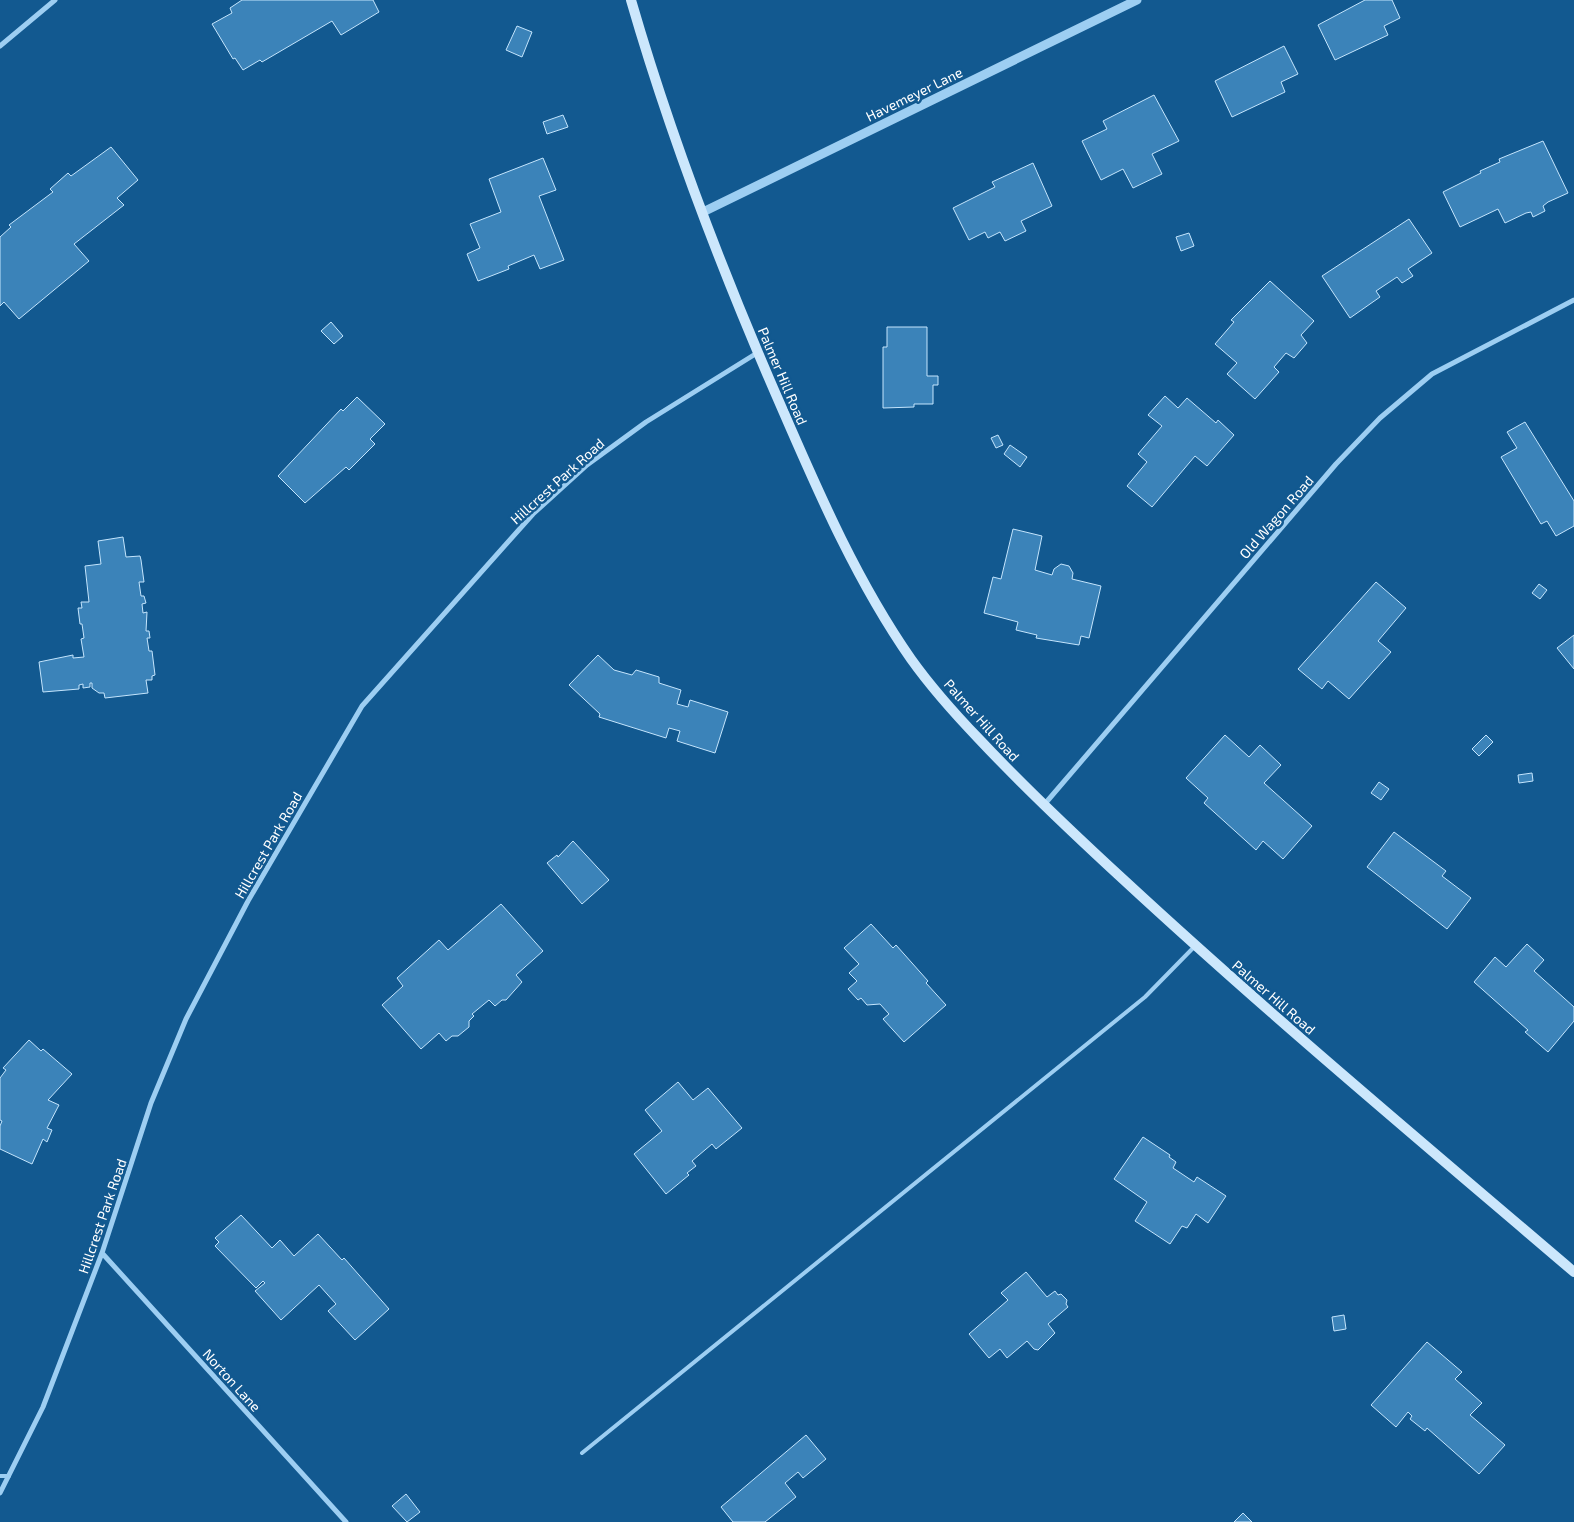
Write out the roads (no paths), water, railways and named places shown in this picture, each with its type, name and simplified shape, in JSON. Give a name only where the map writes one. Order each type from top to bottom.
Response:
[{"type":"main road","name":"Palmer Hill Road","points":[[631,0],[644,43],[703,212],[758,353],[820,496],[874,597],[911,659],[952,710],[1044,806],[1195,946],[1574,1272]]},
{"type":"street","points":[[0,46],[55,0]]},
{"type":"street","name":"Havemeyer Lane","points":[[703,212],[1137,0]]},
{"type":"street","name":"Old Wagon Road","points":[[1044,806],[1336,464],[1380,418],[1432,374],[1574,301]]},
{"type":"street","name":"Hillcrest Park Road","points":[[0,1493],[43,1407],[102,1253],[151,1103],[186,1019],[248,901],[362,706],[533,514],[587,465],[646,422],[758,353]]},
{"type":"street","name":"Norton Lane","points":[[102,1253],[346,1522]]},
{"type":"lane","points":[[582,1453],[1130,1009],[1195,946]]},
{"type":"lane","points":[[0,1476],[9,1476]]}]
